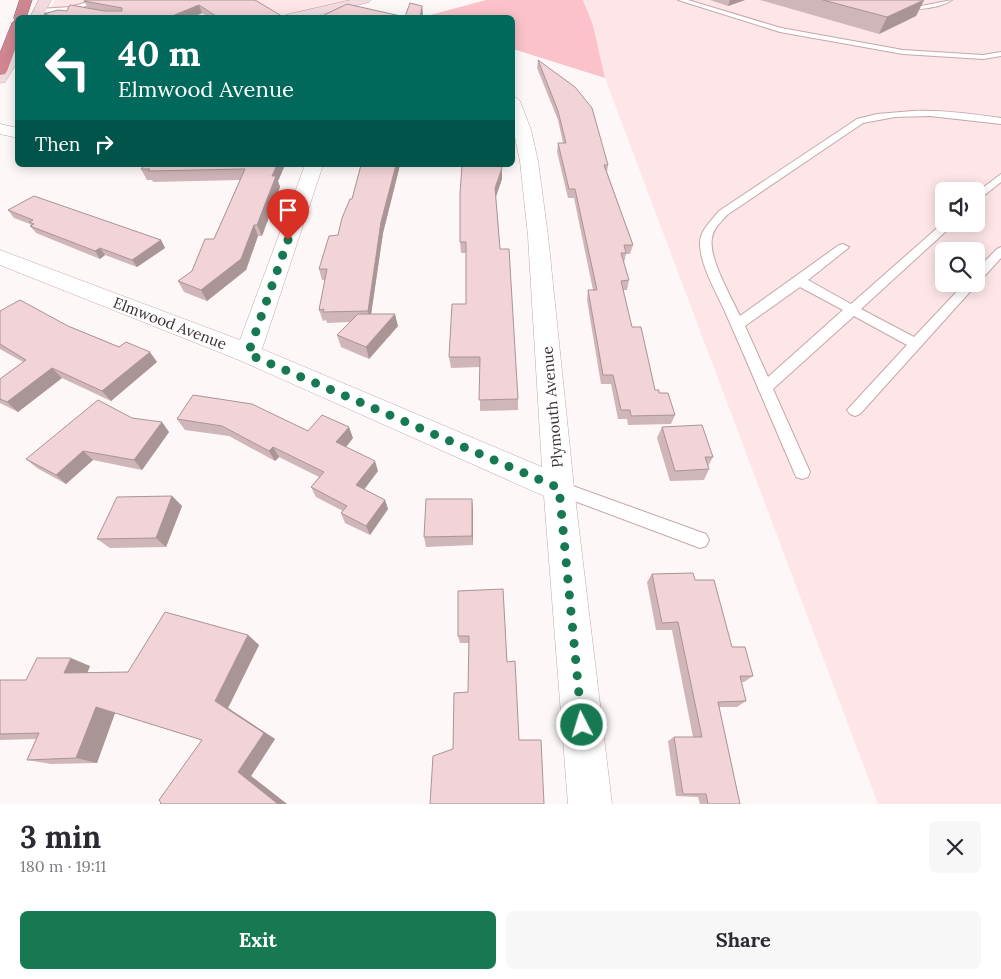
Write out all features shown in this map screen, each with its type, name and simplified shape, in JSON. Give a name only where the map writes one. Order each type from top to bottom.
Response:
[{"type":"highway","points":[[21,15],[26,0]]},
{"type":"highway","points":[[4,78],[15,35]]},
{"type":"street","points":[[302,15],[365,0]]},
{"type":"street","points":[[4,78],[15,55]]},
{"type":"street","name":"Plymouth Avenue","points":[[515,109],[523,130],[530,161],[559,488],[590,804]]},
{"type":"street","points":[[0,129],[15,132]]},
{"type":"street","points":[[248,354],[313,167]]},
{"type":"street","name":"Elmwood Avenue","points":[[0,257],[248,354],[559,488]]},
{"type":"lane","points":[[70,9],[102,0]]},
{"type":"lane","points":[[681,0],[780,30],[903,52],[983,58],[1001,54]]},
{"type":"lane","points":[[889,0],[892,3],[921,9],[949,0]]},
{"type":"lane","points":[[42,6],[94,12]]},
{"type":"lane","points":[[68,15],[70,9]]},
{"type":"lane","points":[[802,472],[705,247],[707,231],[723,213],[860,121],[883,115],[916,113],[955,115],[1001,122]]},
{"type":"lane","points":[[985,191],[1001,176]]},
{"type":"lane","points":[[765,388],[939,232]]},
{"type":"lane","points":[[737,325],[799,282],[843,247]]},
{"type":"lane","points":[[985,268],[1001,251]]},
{"type":"lane","points":[[799,282],[916,344]]},
{"type":"lane","points":[[855,410],[964,292]]},
{"type":"lane","points":[[559,488],[700,540]]},
{"type":"shaded area","points":[[55,0],[351,0],[285,15],[48,15]]},
{"type":"shaded area","points":[[486,0],[583,0],[593,25],[605,78],[515,50],[515,15],[430,15]]},
{"type":"shaded area","points":[[583,0],[1001,0],[1001,804],[878,804],[605,78],[593,25]]},
{"type":"building","points":[[255,0],[280,15],[214,15],[199,5],[174,15],[44,14],[58,10],[67,11],[71,5],[104,11],[122,11],[122,8],[84,1]]},
{"type":"building","points":[[823,0],[924,0],[887,17]]},
{"type":"building","points":[[410,3],[422,6],[420,15],[406,15]]},
{"type":"building","points":[[347,4],[396,15],[324,15]]},
{"type":"building","points":[[538,60],[575,87],[592,108],[608,165],[604,165],[633,245],[624,245],[626,253],[621,253],[629,280],[621,281],[632,327],[641,327],[655,390],[659,390],[659,393],[668,393],[675,415],[631,416],[630,410],[621,410],[613,375],[603,375],[588,290],[597,290],[575,189],[569,189],[558,143],[566,143],[558,111]]},
{"type":"building","points":[[142,167],[276,167],[272,176],[276,176],[257,225],[254,225],[241,259],[201,290],[178,281],[192,271],[205,239],[214,239],[245,169],[148,171],[150,169],[141,169]]},
{"type":"building","points":[[360,167],[395,167],[381,222],[368,311],[323,312],[324,309],[319,310],[327,269],[319,269],[329,236],[338,235],[342,218],[350,199],[352,199]]},
{"type":"building","points":[[462,167],[502,167],[495,188],[500,249],[509,249],[518,399],[479,400],[480,357],[449,357],[452,304],[466,304],[466,242],[460,242]]},
{"type":"building","points":[[34,196],[161,240],[132,260],[100,248],[95,251],[30,226],[34,224],[29,222],[33,220],[8,210]]},
{"type":"building","points":[[20,300],[68,326],[119,347],[126,342],[150,352],[102,391],[52,368],[7,402],[0,399],[0,379],[26,360],[0,344],[0,311]]},
{"type":"building","points":[[358,314],[395,314],[366,347],[337,335]]},
{"type":"building","points":[[193,395],[252,404],[308,431],[322,415],[349,427],[336,442],[375,461],[356,485],[385,500],[366,526],[341,513],[347,506],[311,487],[324,472],[273,447],[269,451],[222,426],[177,419]]},
{"type":"building","points":[[98,400],[132,418],[162,422],[134,460],[83,451],[56,475],[26,459]]},
{"type":"building","points":[[702,425],[713,457],[705,457],[709,469],[675,471],[662,427]]},
{"type":"building","points":[[172,496],[156,538],[97,539],[117,497]]},
{"type":"building","points":[[426,499],[472,499],[472,536],[424,537]]},
{"type":"building","points":[[693,573],[695,580],[714,580],[732,647],[745,647],[753,676],[740,676],[746,701],[718,702],[740,804],[708,804],[706,794],[683,794],[674,737],[702,737],[678,622],[662,623],[652,574]]},
{"type":"building","points":[[503,589],[507,662],[515,661],[519,740],[541,740],[544,804],[430,804],[433,756],[453,749],[454,693],[468,692],[469,636],[458,636],[458,591]]},
{"type":"building","points":[[165,612],[248,635],[215,701],[264,733],[238,772],[278,804],[160,804],[159,800],[202,740],[96,707],[76,758],[27,760],[39,733],[0,734],[0,680],[26,680],[37,658],[71,658],[64,673],[128,672]]},
{"type":"route","points":[[288,240],[248,354],[559,488],[582,725]]}]
